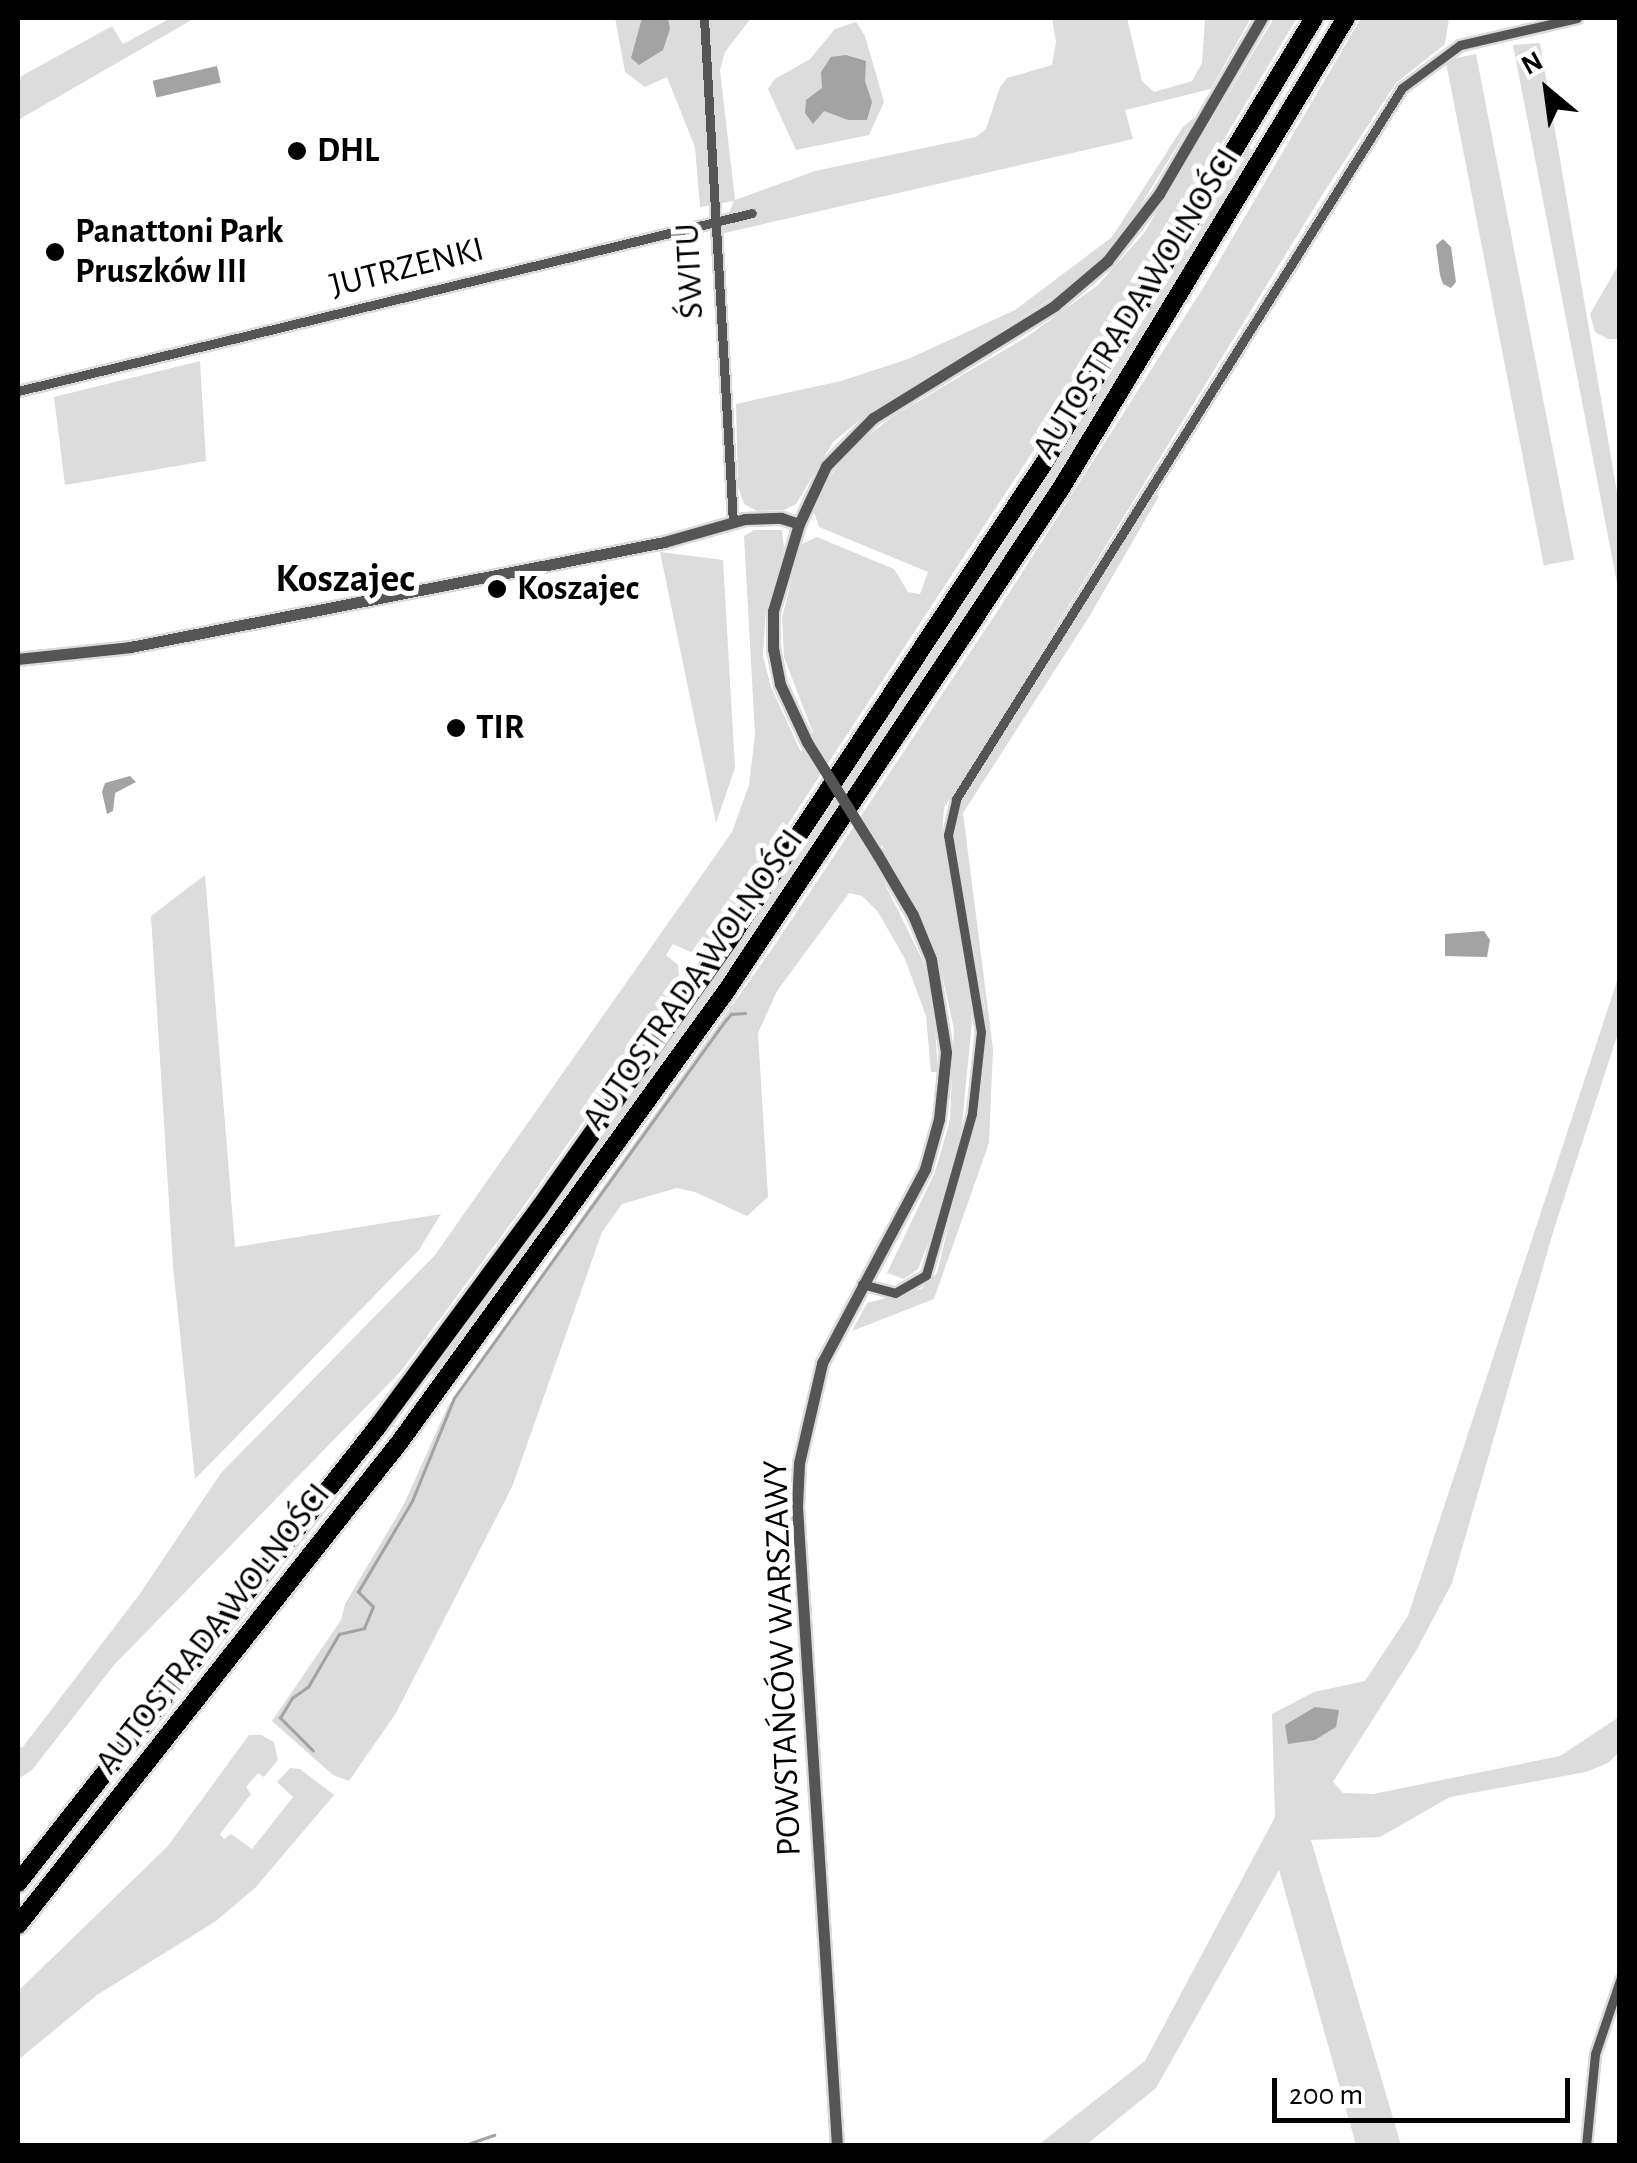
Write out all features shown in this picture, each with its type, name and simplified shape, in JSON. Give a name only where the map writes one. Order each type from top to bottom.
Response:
[{"type":"highway","name":"AUTOSTRADA WOLNOŚCI","points":[[18,1883],[378,1426],[540,1207],[734,933],[1036,475],[1314,18]]},
{"type":"highway","name":"AUTOSTRADA WOLNOŚCI","points":[[18,1926],[419,1416],[728,990],[1060,490],[1346,18]]},
{"type":"street","name":"ŚWITU","points":[[704,18],[733,522]]},
{"type":"street","name":"POWSTAŃCÓW WARSZAWY","points":[[838,2146],[797,1494],[802,1435],[832,1339],[924,1169],[940,1120],[946,1052],[931,959],[913,915],[807,742],[780,684],[772,630],[777,592],[798,524],[826,466],[861,428],[1054,306],[1115,252],[1159,194],[1262,18]]},
{"type":"street","points":[[862,1284],[895,1292],[926,1275],[938,1246],[972,1114],[981,1032],[948,835],[956,799],[1396,96],[1417,74],[1460,45],[1578,18]]},
{"type":"street","name":"JUTRZENKI","points":[[18,392],[752,214]]},
{"type":"street","points":[[18,659],[130,647],[664,542],[733,522],[781,518],[798,524]]},
{"type":"street","points":[[1586,2146],[1595,2054],[1620,1980]]},
{"type":"shaded area","points":[[171,18],[195,18],[18,120],[18,78],[112,26],[123,44]]},
{"type":"shaded area","points":[[615,18],[751,18],[725,52],[720,70],[735,200],[815,171],[976,137],[986,129],[1000,87],[1007,78],[1052,65],[1056,42],[1052,18],[1127,18],[1142,81],[1154,92],[1192,81],[1202,63],[1205,18],[1251,18],[1211,89],[1125,110],[1133,139],[720,234],[734,201],[700,207],[695,147],[667,77],[645,87],[625,72]]},
{"type":"shaded area","points":[[642,18],[668,18],[670,29],[663,50],[639,65],[631,58]]},
{"type":"shaded area","points":[[1274,18],[1297,18],[1074,389],[708,946],[695,954],[673,944],[666,955],[678,965],[680,985],[523,1207],[402,1370],[114,1665],[32,1770],[18,1779],[18,1745],[22,1748],[139,1595],[221,1473],[435,1255],[732,832],[749,785],[755,735],[744,536],[754,530],[782,530],[784,548],[766,609],[763,656],[771,687],[801,752],[813,733],[784,657],[782,618],[800,545],[817,537],[894,569],[908,592],[920,594],[928,572],[819,527],[813,509],[830,477],[853,447],[892,417],[1028,336],[1098,285],[1144,233]]},
{"type":"shaded area","points":[[1361,18],[1449,18],[1445,44],[1396,83],[1324,192],[944,808],[942,837],[966,959],[972,1022],[962,1124],[938,1218],[918,1269],[904,1279],[887,1273],[935,1172],[950,1120],[954,1029],[938,956],[882,845],[873,860],[923,961],[934,1009],[938,1072],[931,1072],[926,1016],[905,959],[878,912],[862,896],[849,893],[777,991],[758,1033],[768,1197],[747,1216],[677,1188],[622,1204],[602,1232],[512,1487],[396,1713],[349,1781],[333,1775],[272,1721],[341,1620],[345,1604],[404,1504],[448,1406],[772,949],[997,612],[1205,285]]},
{"type":"shaded area","points":[[856,22],[865,36],[884,102],[869,135],[796,150],[768,89],[775,79],[810,59],[835,29]]},
{"type":"shaded area","points":[[1540,43],[1619,504],[1619,593],[1513,45]]},
{"type":"shaded area","points":[[1476,54],[1574,560],[1544,565],[1446,60]]},
{"type":"shaded area","points":[[846,55],[866,61],[865,81],[872,102],[867,120],[848,120],[824,111],[813,124],[805,113],[806,100],[822,88],[821,72],[831,57]]},
{"type":"shaded area","points":[[217,66],[221,83],[157,97],[153,81]]},
{"type":"shaded area","points":[[1196,116],[1120,238],[1086,272],[1052,298],[861,419],[833,442],[796,504],[784,510],[757,511],[744,504],[738,487],[736,404],[841,381],[908,359],[1015,310],[1112,237],[1183,127]]},
{"type":"shaded area","points":[[1247,147],[1257,152],[1019,542],[754,941],[440,1376],[426,1374],[796,852],[918,670]]},
{"type":"shaded area","points":[[1443,239],[1451,247],[1456,282],[1451,288],[1443,284],[1440,275],[1436,245]]},
{"type":"shaded area","points":[[1619,264],[1619,339],[1608,339],[1595,332],[1590,314]]},
{"type":"shaded area","points":[[200,361],[206,461],[65,485],[54,397]]},
{"type":"shaded area","points":[[1153,493],[1159,496],[1089,617],[963,813],[993,1049],[989,1143],[934,1299],[852,1331],[867,1303],[921,1289],[937,1273],[983,1083],[985,1009],[953,828],[960,802]]},
{"type":"shaded area","points":[[660,552],[723,560],[735,768],[716,823]]},
{"type":"shaded area","points":[[130,776],[136,782],[115,793],[113,811],[107,814],[102,792],[105,783]]},
{"type":"shaded area","points":[[205,875],[235,1247],[441,1214],[419,1250],[195,1479],[173,1266],[151,916]]},
{"type":"shaded area","points":[[1484,931],[1490,940],[1487,957],[1445,956],[1445,934]]},
{"type":"shaded area","points":[[1619,975],[1619,1030],[1554,1229],[1452,1583],[1416,1651],[1333,1782],[1343,1793],[1373,1794],[1560,1756],[1619,1717],[1619,1752],[1608,1763],[1586,1772],[1450,1797],[1380,1837],[1311,1840],[1401,2145],[1356,2145],[1279,1870],[1156,2088],[1086,2145],[1037,2146],[1145,2061],[1275,1817],[1272,1714],[1314,1692],[1365,1681],[1408,1616]]},
{"type":"shaded area","points":[[1315,1707],[1339,1710],[1336,1727],[1315,1740],[1288,1744],[1285,1725]]},
{"type":"shaded area","points":[[249,1735],[261,1735],[274,1742],[278,1760],[264,1777],[258,1773],[246,1787],[251,1794],[220,1834],[224,1839],[231,1834],[252,1849],[293,1797],[277,1782],[290,1768],[300,1769],[334,1795],[256,1887],[216,1921],[97,1995],[18,2060],[18,1991],[167,1847]]},
{"type":"waterway","points":[[313,1751],[280,1718],[292,1698],[308,1687],[339,1634],[364,1628],[373,1607],[358,1592],[412,1501],[454,1398],[726,1020],[731,1014],[745,1013]]},
{"type":"waterway","points":[[462,2146],[494,2135]]},
{"type":"place","name":"DHL","points":[[297,151]]},
{"type":"place","name":"Panattoni Park Pruszków III","points":[[55,252]]},
{"type":"place","name":"Koszajec","points":[[497,589]]},
{"type":"place","name":"TIR","points":[[456,728]]},
{"type":"district","name":"Koszajec","points":[[345,579]]}]
